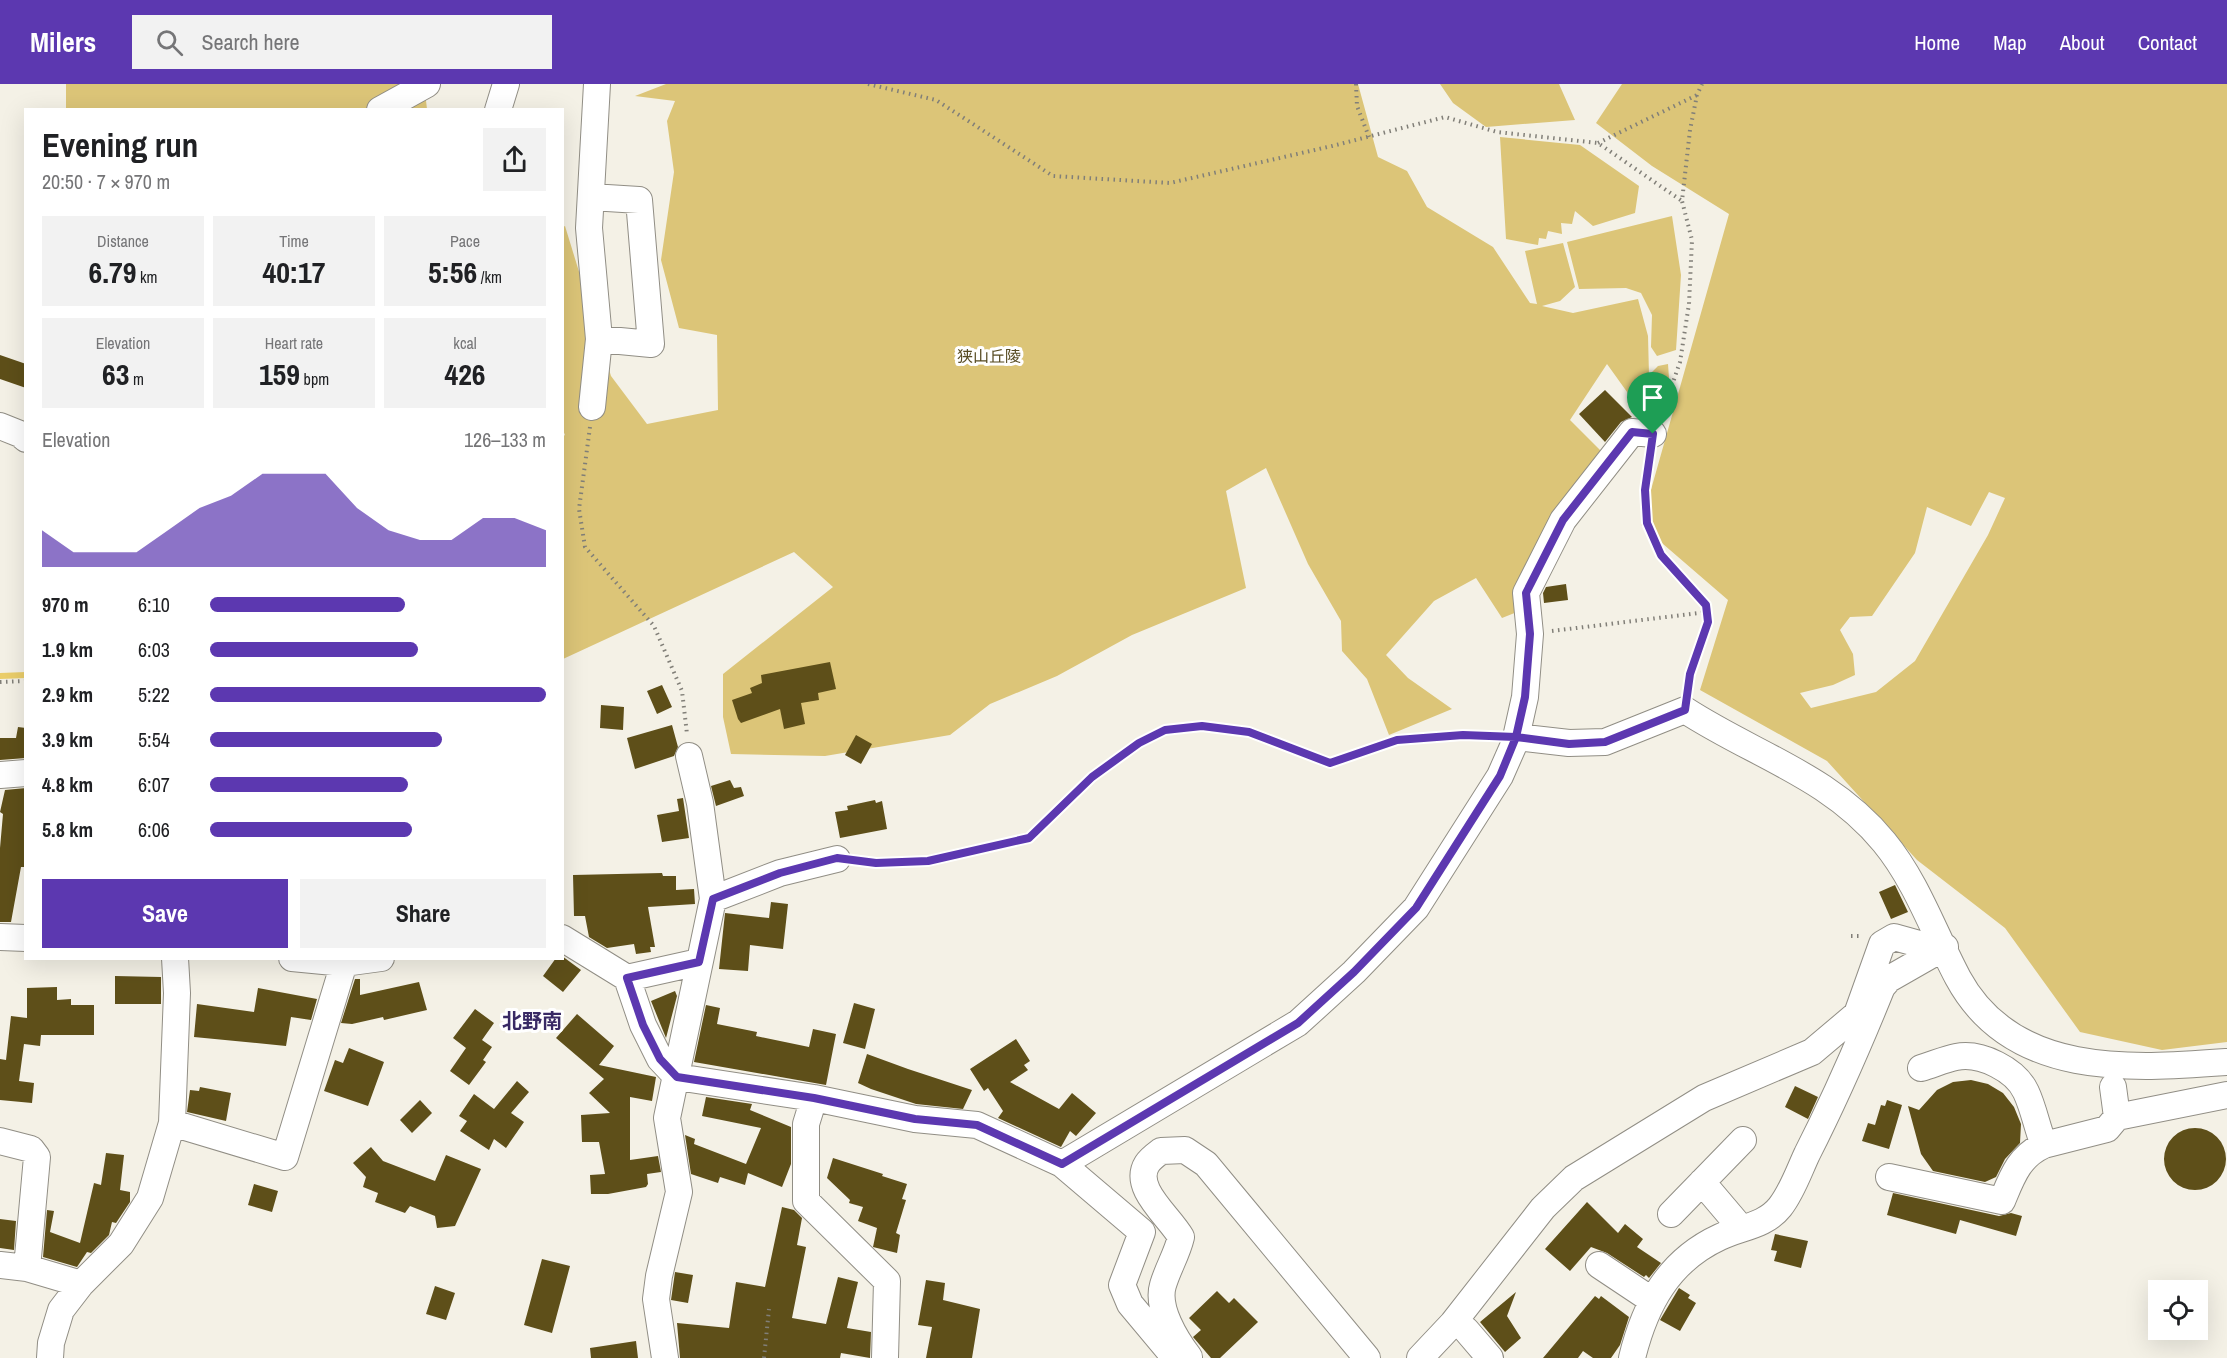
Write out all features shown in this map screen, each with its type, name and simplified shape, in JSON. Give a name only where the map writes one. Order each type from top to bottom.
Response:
[{"type":"street","points":[[384,108],[428,84]]},
{"type":"street","points":[[499,108],[506,84]]},
{"type":"street","points":[[592,407],[598,339],[589,228],[597,84]]},
{"type":"street","points":[[591,197],[639,200],[651,344],[598,339]]},
{"type":"street","points":[[0,426],[24,438]]},
{"type":"street","points":[[1062,1164],[1298,1023],[1354,972],[1416,908],[1500,776],[1516,737],[1525,697],[1530,634],[1526,593],[1563,520],[1632,432],[1653,434]]},
{"type":"street","points":[[1516,737],[1569,744],[1605,742],[1685,710],[1725,736],[1817,782],[1855,811],[1885,843],[1903,868],[1959,978],[1985,1014],[2015,1038],[2051,1055],[2144,1068],[2227,1062]]},
{"type":"street","points":[[665,1358],[656,1299],[659,1276],[679,1192],[667,1118],[713,899],[700,803],[689,756]]},
{"type":"street","points":[[0,775],[24,773]]},
{"type":"street","points":[[713,899],[780,873],[837,858]]},
{"type":"street","points":[[0,937],[24,938]]},
{"type":"street","points":[[1420,1358],[1453,1323],[1543,1208],[1574,1178],[1704,1098],[1812,1052],[1857,1014],[1882,944],[1894,937],[1930,947],[1945,948]]},
{"type":"street","points":[[564,939],[627,978],[643,1025],[660,1059],[677,1077],[814,1098],[915,1119],[977,1125],[1062,1164],[1142,1232],[1122,1285],[1130,1304],[1171,1353],[1180,1357]]},
{"type":"street","points":[[1632,1358],[1641,1322],[1668,1276],[1698,1250],[1719,1237],[1760,1223],[1781,1206],[1839,1092],[1882,987],[1889,979],[1945,948]]},
{"type":"street","points":[[50,1358],[51,1343],[61,1310],[81,1284],[121,1244],[150,1198],[172,1123],[177,993],[175,960]]},
{"type":"street","points":[[313,960],[344,963],[366,960]]},
{"type":"street","points":[[627,978],[699,962]]},
{"type":"street","points":[[172,1123],[285,1156],[344,963]]},
{"type":"street","points":[[1921,1068],[1958,1056],[1992,1062],[2016,1074],[2027,1094],[2034,1121],[2044,1145]]},
{"type":"street","points":[[2113,1087],[2117,1117]]},
{"type":"street","points":[[1889,1177],[2002,1201],[2018,1164],[2032,1151],[2044,1145],[2107,1129],[2117,1117],[2227,1095]]},
{"type":"street","points":[[814,1098],[806,1124],[806,1201],[887,1281],[885,1358]]},
{"type":"street","points":[[1671,1214],[1743,1140]]},
{"type":"street","points":[[0,1141],[31,1149],[37,1157],[27,1268]]},
{"type":"street","points":[[1180,1357],[1166,1312],[1162,1287],[1181,1237],[1172,1221],[1146,1194],[1143,1178],[1147,1164],[1161,1150],[1185,1150],[1206,1164],[1367,1358]]},
{"type":"street","points":[[1702,1182],[1742,1228]]},
{"type":"street","points":[[0,1265],[27,1268],[81,1284]]},
{"type":"street","points":[[1599,1265],[1653,1301]]},
{"type":"street","points":[[1466,1330],[1490,1358]]},
{"type":"path","points":[[868,84],[936,100],[1053,176],[1170,183],[1445,117],[1497,132],[1598,143],[1682,201]]},
{"type":"path","points":[[1356,84],[1357,106],[1368,137]]},
{"type":"path","points":[[1685,710],[1690,674],[1708,622],[1706,605],[1661,555],[1647,523],[1645,490],[1653,434],[1669,399],[1680,362],[1689,304],[1692,240],[1682,201],[1696,95],[1702,84]]},
{"type":"path","points":[[1598,143],[1696,95]]},
{"type":"path","points":[[592,407],[579,509],[585,546],[654,626],[682,691],[689,756]]},
{"type":"path","points":[[1530,634],[1707,612]]},
{"type":"path","points":[[0,682],[24,681]]},
{"type":"path","points":[[837,858],[876,863],[928,861],[1029,838],[1092,777],[1139,743],[1165,730],[1202,726],[1249,732],[1330,763],[1397,740],[1463,735],[1516,737]]},
{"type":"path","points":[[764,1358],[769,1309]]},
{"type":"green space","points":[[66,84],[424,84],[427,108],[66,108]]},
{"type":"green space","name":"狭山丘陵","points":[[666,84],[1358,84],[1378,157],[1407,171],[1427,207],[1493,247],[1530,303],[1537,304],[1525,251],[1563,243],[1575,287],[1560,301],[1542,306],[1573,313],[1638,299],[1648,336],[1649,375],[1658,366],[1668,364],[1669,378],[1650,424],[1607,364],[1570,420],[1606,456],[1522,610],[1502,618],[1476,578],[1434,601],[1386,655],[1408,678],[1452,709],[1389,735],[1367,679],[1342,651],[1341,621],[1308,564],[1266,468],[1226,491],[1246,588],[1132,635],[1057,676],[990,704],[950,735],[825,756],[731,754],[723,717],[723,674],[833,587],[794,552],[564,659],[564,226],[611,376],[647,424],[718,410],[717,335],[679,328],[661,260],[674,172],[667,121],[675,101],[635,96]]},
{"type":"green space","points":[[1440,84],[1559,84],[1575,120],[1486,127],[1453,103]]},
{"type":"green space","points":[[1622,84],[2227,84],[2227,1042],[2162,1050],[2080,1032],[2005,928],[1917,860],[1827,761],[1700,690],[1728,600],[1641,525],[1729,214],[1652,166],[1596,123]],"holes":[[[1989,492],[2005,498],[1988,535],[1915,661],[1876,692],[1811,708],[1800,693],[1833,685],[1855,675],[1853,654],[1840,630],[1850,617],[1872,616],[1915,553],[1927,507],[1971,526]]]},
{"type":"green space","points":[[1500,137],[1580,145],[1639,186],[1635,213],[1593,226],[1575,211],[1572,224],[1561,223],[1562,234],[1548,231],[1546,239],[1539,238],[1538,245],[1506,239]]},
{"type":"green space","points":[[1672,216],[1681,275],[1676,350],[1657,356],[1651,347],[1652,315],[1641,293],[1626,288],[1579,289],[1567,242]]},
{"type":"building","points":[[0,355],[24,363],[24,387],[0,379]]},
{"type":"building","points":[[1605,390],[1632,417],[1621,422],[1605,442],[1579,414]]},
{"type":"building","points":[[1566,584],[1568,600],[1544,603],[1543,593],[1546,587]]},
{"type":"building","points":[[830,662],[836,689],[818,693],[819,700],[801,703],[805,724],[784,729],[780,709],[741,723],[738,719],[732,700],[752,693],[750,688],[762,683],[761,675]]},
{"type":"building","points":[[662,685],[672,707],[657,714],[647,691]]},
{"type":"building","points":[[601,705],[624,707],[623,730],[600,728]]},
{"type":"building","points":[[672,725],[678,747],[674,756],[635,769],[627,738]]},
{"type":"building","points":[[18,727],[24,728],[24,758],[0,760],[0,738],[16,738]]},
{"type":"building","points":[[856,735],[872,744],[861,764],[845,755]]},
{"type":"building","points":[[730,780],[734,788],[741,787],[744,796],[716,806],[711,786]]},
{"type":"building","points":[[24,788],[24,867],[21,867],[11,922],[0,922],[0,848],[3,814],[0,812],[5,790]]},
{"type":"building","points":[[683,798],[689,838],[662,842],[657,815],[679,811],[677,799]]},
{"type":"building","points":[[875,800],[876,803],[882,801],[887,829],[840,838],[835,812],[848,810],[847,806]]},
{"type":"building","points":[[662,873],[663,876],[676,876],[676,890],[694,889],[695,904],[648,907],[655,947],[650,947],[651,952],[636,954],[634,944],[607,948],[589,937],[585,916],[574,916],[573,875]]},
{"type":"building","points":[[1895,885],[1908,912],[1891,919],[1879,892]]},
{"type":"building","points":[[771,902],[788,904],[783,949],[750,945],[748,971],[719,969],[725,913],[769,918]]},
{"type":"building","points":[[564,957],[581,970],[563,992],[543,976],[555,960],[564,960]]},
{"type":"building","points":[[115,976],[161,977],[161,1004],[115,1004]]},
{"type":"building","points":[[355,979],[360,979],[360,995],[419,982],[427,1010],[384,1020],[383,1017],[352,1024],[341,1023]]},
{"type":"building","points":[[57,987],[57,1000],[71,999],[71,1005],[94,1005],[94,1035],[41,1035],[40,1046],[24,1044],[19,1081],[34,1083],[32,1103],[0,1100],[0,1059],[6,1060],[11,1016],[27,1018],[27,988]]},
{"type":"building","points":[[258,988],[317,999],[311,1020],[291,1017],[286,1046],[194,1037],[197,1004],[254,1012]]},
{"type":"building","points":[[675,991],[677,996],[666,1038],[651,1001]]},
{"type":"building","points":[[854,1003],[875,1009],[865,1049],[843,1043]]},
{"type":"building","points":[[706,1005],[720,1008],[717,1024],[757,1032],[756,1036],[809,1047],[813,1029],[836,1034],[826,1085],[694,1062]]},
{"type":"building","points":[[475,1009],[494,1023],[482,1040],[492,1047],[483,1060],[486,1062],[469,1085],[450,1071],[466,1048],[453,1038]]},
{"type":"building","points":[[577,1014],[614,1046],[599,1065],[656,1077],[652,1101],[630,1097],[630,1160],[658,1156],[661,1172],[647,1174],[646,1187],[608,1194],[591,1194],[590,1175],[605,1174],[599,1142],[582,1142],[581,1115],[610,1113],[589,1093],[604,1079],[556,1038]]},
{"type":"building","points":[[1016,1039],[1030,1061],[1024,1065],[1028,1070],[1010,1082],[1059,1109],[1072,1093],[1096,1113],[1076,1136],[1070,1131],[1061,1147],[998,1118],[1003,1111],[988,1088],[984,1091],[970,1069]]},
{"type":"building","points":[[349,1048],[384,1062],[368,1106],[324,1091],[335,1060],[343,1063]]},
{"type":"building","points":[[867,1054],[972,1090],[963,1109],[916,1104],[871,1089],[858,1083]]},
{"type":"building","points":[[1971,1080],[1988,1084],[2003,1093],[2014,1107],[2021,1124],[2020,1143],[2005,1159],[1996,1177],[1985,1182],[1933,1171],[1921,1154],[1908,1106],[1919,1110],[1937,1090],[1953,1082]]},
{"type":"building","points":[[517,1081],[529,1092],[511,1113],[524,1122],[506,1148],[494,1139],[489,1150],[460,1131],[467,1121],[459,1116],[474,1094],[494,1109]]},
{"type":"building","points":[[1795,1086],[1818,1097],[1808,1119],[1785,1107]]},
{"type":"building","points":[[200,1087],[231,1093],[226,1121],[187,1112],[190,1090],[199,1091]]},
{"type":"building","points":[[706,1097],[752,1104],[750,1110],[791,1127],[791,1164],[782,1187],[748,1173],[745,1185],[720,1177],[718,1183],[691,1174],[685,1135],[695,1139],[694,1144],[746,1164],[761,1128],[702,1116]]},
{"type":"building","points":[[420,1100],[432,1113],[412,1133],[400,1120]]},
{"type":"building","points":[[1887,1100],[1902,1105],[1889,1149],[1862,1141],[1868,1123],[1875,1125],[1881,1105],[1885,1106]]},
{"type":"building","points":[[2195,1128],[2207,1130],[2217,1137],[2224,1147],[2226,1159],[2224,1171],[2217,1181],[2207,1188],[2195,1190],[2183,1188],[2173,1181],[2166,1171],[2164,1159],[2166,1147],[2173,1137],[2183,1130]]},
{"type":"building","points":[[371,1147],[383,1161],[435,1181],[446,1155],[481,1169],[455,1226],[437,1228],[435,1216],[410,1206],[405,1213],[375,1202],[378,1193],[363,1187],[366,1177],[353,1163]]},
{"type":"building","points":[[106,1153],[124,1155],[120,1190],[130,1192],[130,1202],[116,1223],[112,1222],[109,1235],[91,1253],[87,1252],[77,1267],[43,1257],[47,1210],[54,1211],[50,1232],[80,1243],[94,1183],[101,1185]]},
{"type":"building","points":[[833,1158],[907,1184],[902,1199],[906,1200],[896,1233],[900,1235],[897,1253],[873,1247],[877,1228],[858,1221],[863,1207],[849,1203],[850,1200],[827,1178]]},
{"type":"building","points":[[254,1184],[278,1191],[272,1212],[248,1205]]},
{"type":"building","points":[[1893,1193],[1999,1216],[2011,1213],[2022,1216],[2016,1236],[1960,1220],[1956,1234],[1887,1215]]},
{"type":"building","points":[[1587,1202],[1618,1233],[1625,1224],[1643,1239],[1637,1247],[1661,1263],[1649,1278],[1607,1253],[1591,1247],[1570,1271],[1545,1249]]},
{"type":"building","points":[[782,1207],[794,1210],[802,1218],[797,1245],[806,1247],[792,1318],[826,1324],[838,1277],[858,1282],[847,1328],[871,1332],[870,1358],[841,1353],[840,1358],[680,1358],[677,1323],[729,1328],[736,1282],[765,1287]]},
{"type":"building","points":[[0,1219],[16,1221],[14,1250],[0,1248]]},
{"type":"building","points":[[1775,1234],[1808,1241],[1801,1268],[1774,1261],[1777,1251],[1771,1250]]},
{"type":"building","points":[[542,1259],[570,1266],[552,1333],[524,1325]]},
{"type":"building","points":[[675,1272],[693,1275],[688,1303],[671,1300]]},
{"type":"building","points":[[926,1280],[945,1283],[943,1300],[980,1309],[972,1358],[926,1358],[932,1327],[918,1325]]},
{"type":"building","points":[[435,1286],[455,1293],[446,1320],[426,1314]]},
{"type":"building","points":[[1679,1288],[1690,1295],[1688,1298],[1696,1303],[1680,1331],[1660,1320]]},
{"type":"building","points":[[1217,1291],[1229,1303],[1234,1298],[1258,1322],[1220,1358],[1211,1358],[1193,1337],[1201,1330],[1189,1318]]},
{"type":"building","points":[[1516,1292],[1507,1316],[1521,1338],[1505,1352],[1480,1322]]},
{"type":"building","points":[[1595,1296],[1599,1299],[1601,1296],[1629,1317],[1620,1345],[1611,1358],[1593,1358],[1583,1351],[1578,1358],[1543,1358]]},
{"type":"building","points":[[636,1341],[638,1358],[591,1358],[590,1348]]},
{"type":"waterway","points":[[0,676],[24,675]]},
{"type":"district","name":"北野南","points":[[532,1021]]},
{"type":"route","points":[[1653,434],[1632,432],[1563,520],[1526,593],[1530,634],[1525,697],[1516,737],[1463,735],[1397,740],[1330,763],[1249,732],[1202,726],[1165,730],[1139,743],[1092,777],[1029,838],[928,861],[876,863],[837,858],[780,873],[713,899],[699,962],[627,978],[632,987],[643,1025],[660,1059],[677,1077],[814,1098],[915,1119],[977,1125],[1062,1164],[1188,1091],[1298,1023],[1354,972],[1416,908],[1500,776],[1516,737],[1569,744],[1605,742],[1685,710],[1690,674],[1708,622],[1706,605],[1661,555],[1647,523],[1645,490],[1653,434]]}]
